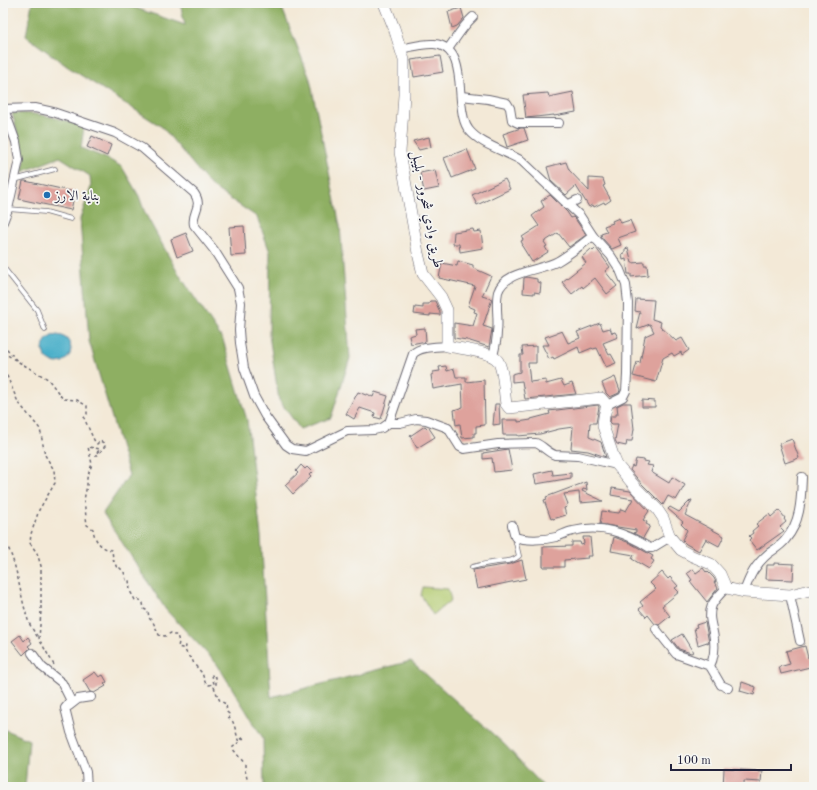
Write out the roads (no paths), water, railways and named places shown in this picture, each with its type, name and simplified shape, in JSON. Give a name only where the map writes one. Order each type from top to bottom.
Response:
[{"type":"street","name":"طريق وادي شحرور - بليبل","points":[[384,3],[404,60],[405,80],[400,148],[421,268],[425,276],[441,297],[447,310],[448,346]]},
{"type":"street","points":[[448,49],[466,24],[473,17]]},
{"type":"street","points":[[401,49],[434,44],[442,45],[452,52],[456,60],[465,121],[468,129],[474,136],[522,161],[580,216],[593,236],[611,256],[620,270],[627,291],[626,391],[623,397],[607,405],[603,426],[614,458],[618,465],[637,489],[657,509],[663,518],[670,537],[682,550],[711,564],[720,574],[726,588]]},
{"type":"street","points":[[461,96],[488,98],[507,103],[510,108],[512,120],[518,124],[558,123]]},
{"type":"street","points":[[3,222],[8,209],[7,193],[14,180],[19,160],[19,155],[4,109],[35,108],[53,112],[124,137],[147,152],[194,192],[198,199],[193,220],[194,225],[214,250],[236,283],[240,293],[240,343],[244,368],[248,380],[254,396],[265,416],[286,445],[292,450],[306,451],[347,431],[374,430],[382,428],[389,423],[413,354],[428,348],[448,346],[481,352],[493,356],[498,361],[501,370],[506,404],[509,408],[600,398],[607,405]]},
{"type":"street","points":[[567,205],[577,200]]},
{"type":"street","points":[[493,356],[498,332],[498,293],[503,283],[520,274],[558,262],[593,236]]},
{"type":"street","points":[[389,423],[400,423],[416,419],[426,420],[448,428],[460,447],[464,449],[498,444],[536,443],[551,454],[578,456],[618,465]]},
{"type":"street","points":[[744,592],[750,574],[762,558],[785,541],[796,524],[799,512],[802,477]]},
{"type":"street","points":[[512,525],[516,537],[543,539],[573,531],[602,528],[630,536],[650,548],[670,537]]},
{"type":"street","points":[[726,588],[744,592],[790,595],[814,589]]},
{"type":"street","points":[[710,666],[714,659],[714,638],[710,618],[712,605],[719,594],[726,588]]},
{"type":"street","points":[[790,595],[800,640]]},
{"type":"street","points":[[656,629],[676,654],[710,666],[721,684],[728,688]]},
{"type":"street","points":[[32,653],[42,667],[62,683],[71,701],[65,708]]},
{"type":"street","points":[[65,708],[78,699],[91,697]]},
{"type":"street","points":[[65,708],[71,732],[86,772],[87,787]]},
{"type":"lane","points":[[14,180],[55,169]]},
{"type":"lane","points":[[8,209],[46,212],[71,219]]},
{"type":"lane","points":[[3,267],[36,310],[45,330]]},
{"type":"lane","points":[[472,567],[498,562],[510,562],[515,559],[519,556],[516,543],[519,538]]},
{"type":"water","points":[[57,335],[67,339],[71,349],[67,359],[57,363],[47,359],[43,349],[47,339]]},
{"type":"place","name":"بناية الارز","points":[[47,195]]}]
